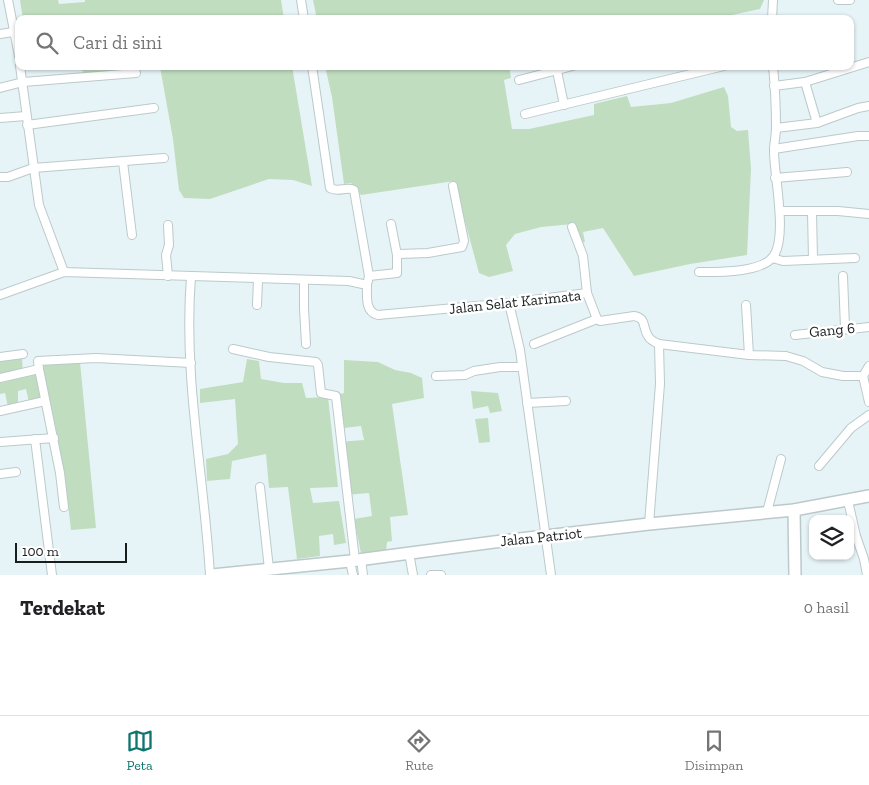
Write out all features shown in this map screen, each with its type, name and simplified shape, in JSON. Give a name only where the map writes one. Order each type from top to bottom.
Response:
[{"type":"street","points":[[8,0],[15,40]]},
{"type":"street","points":[[301,0],[303,15]]},
{"type":"street","points":[[772,15],[773,0]]},
{"type":"street","points":[[838,0],[850,0]]},
{"type":"street","points":[[0,34],[13,32]]},
{"type":"street","points":[[854,67],[869,62]]},
{"type":"street","points":[[21,70],[38,205],[64,272]]},
{"type":"street","points":[[0,295],[64,272],[349,281],[367,285],[369,276],[354,190],[330,188],[313,70]]},
{"type":"street","points":[[519,80],[560,70]]},
{"type":"street","points":[[525,114],[708,70]]},
{"type":"street","points":[[699,272],[728,272],[756,266],[772,258],[775,252],[779,236],[780,211],[775,178],[774,149],[776,128],[773,70]]},
{"type":"street","points":[[774,86],[805,82],[843,70]]},
{"type":"street","points":[[557,71],[564,105]]},
{"type":"street","points":[[0,88],[23,82],[136,73]]},
{"type":"street","points":[[805,82],[817,123]]},
{"type":"street","points":[[776,128],[817,123],[858,108],[869,106]]},
{"type":"street","points":[[27,125],[154,108]]},
{"type":"street","points":[[0,118],[26,116]]},
{"type":"street","points":[[774,149],[869,136]]},
{"type":"street","points":[[0,178],[33,168],[164,158]]},
{"type":"street","points":[[123,162],[132,235]]},
{"type":"street","points":[[775,178],[847,172]]},
{"type":"street","points":[[397,256],[404,252],[428,253],[462,247],[464,241],[453,186]]},
{"type":"street","points":[[780,211],[844,211],[869,214]]},
{"type":"street","points":[[812,212],[813,259]]},
{"type":"street","points":[[369,276],[396,274],[399,271],[391,224]]},
{"type":"street","points":[[168,225],[169,245],[166,255],[168,276]]},
{"type":"street","points":[[572,227],[583,256],[587,293]]},
{"type":"street","points":[[772,258],[783,261],[854,258]]},
{"type":"street","points":[[843,276],[845,328]]},
{"type":"street","points":[[191,277],[191,363],[211,575]]},
{"type":"street","points":[[257,305],[258,279]]},
{"type":"street","points":[[304,280],[306,344]]},
{"type":"street","name":"Jalan Selat Karimata","points":[[367,285],[369,310],[378,315],[509,303],[587,293],[597,320],[639,317],[644,321],[648,336],[658,344]]},
{"type":"street","points":[[509,303],[520,350],[551,575]]},
{"type":"street","points":[[746,305],[749,355]]},
{"type":"street","points":[[534,344],[597,320]]},
{"type":"street","name":"Gang 6","points":[[795,335],[845,328],[869,327]]},
{"type":"street","points":[[649,524],[660,384],[658,344],[749,355],[786,356],[803,361],[822,372],[843,376],[863,376]]},
{"type":"street","points":[[234,349],[269,357],[314,361],[317,363],[321,393],[335,394],[356,563]]},
{"type":"street","points":[[0,357],[23,354]]},
{"type":"street","points":[[64,507],[54,438],[38,370],[38,361],[96,358],[191,363]]},
{"type":"street","points":[[869,366],[863,376],[869,402]]},
{"type":"street","points":[[436,376],[464,375],[474,371],[500,367],[522,367]]},
{"type":"street","points":[[0,378],[38,370]]},
{"type":"street","points":[[0,411],[45,401]]},
{"type":"street","points":[[527,403],[566,401]]},
{"type":"street","points":[[819,466],[851,428],[869,415]]},
{"type":"street","points":[[0,442],[54,438]]},
{"type":"street","points":[[36,439],[52,575]]},
{"type":"street","points":[[766,512],[782,459]]},
{"type":"street","points":[[0,474],[16,472]]},
{"type":"street","points":[[260,487],[268,569]]},
{"type":"street","name":"Jalan Patriot","points":[[211,575],[268,569],[308,570],[546,536],[794,510],[869,496]]},
{"type":"street","points":[[848,501],[867,575]]},
{"type":"street","points":[[794,510],[795,575]]},
{"type":"street","points":[[409,555],[413,575]]},
{"type":"street","points":[[431,575],[441,575]]},
{"type":"green space","points":[[20,0],[58,0],[59,4],[85,2],[85,0],[281,0],[283,15],[22,15]]},
{"type":"green space","points":[[313,0],[764,0],[760,9],[732,15],[316,15]]},
{"type":"green space","points":[[81,70],[114,70],[87,74]]},
{"type":"green space","points":[[161,70],[293,70],[312,186],[293,180],[269,179],[210,199],[184,198],[179,190],[173,139]]},
{"type":"green space","points":[[326,70],[510,70],[511,78],[504,80],[512,129],[529,129],[594,115],[594,104],[627,96],[631,107],[671,103],[724,87],[728,96],[731,127],[737,131],[748,130],[751,169],[747,255],[690,264],[634,276],[603,228],[583,232],[585,242],[581,243],[573,224],[541,227],[515,234],[506,245],[513,271],[489,277],[479,273],[454,181],[361,195],[351,183],[344,184],[332,97]]},
{"type":"green space","points":[[22,358],[23,373],[36,373],[41,400],[29,402],[26,389],[18,391],[18,405],[8,407],[5,393],[0,394],[0,382],[21,377],[0,375],[0,361]]},
{"type":"green space","points":[[247,359],[259,361],[261,379],[284,383],[302,383],[306,398],[328,397],[338,487],[310,488],[313,503],[339,501],[346,543],[334,545],[333,534],[319,536],[320,556],[297,559],[288,487],[269,488],[266,454],[232,461],[230,479],[207,481],[206,459],[228,454],[238,444],[235,399],[200,403],[200,389],[243,382]]},
{"type":"green space","points":[[344,360],[378,362],[395,370],[411,373],[422,378],[424,398],[392,404],[408,515],[390,517],[392,541],[387,542],[386,551],[361,553],[354,519],[372,516],[369,493],[345,495],[338,442],[364,440],[361,426],[336,429],[333,396],[344,393]]},
{"type":"green space","points":[[80,362],[96,528],[71,530],[58,437],[41,364]]},
{"type":"green space","points":[[471,391],[498,393],[502,411],[490,413],[488,406],[473,409]]},
{"type":"green space","points":[[488,418],[490,442],[479,443],[475,419]]}]
